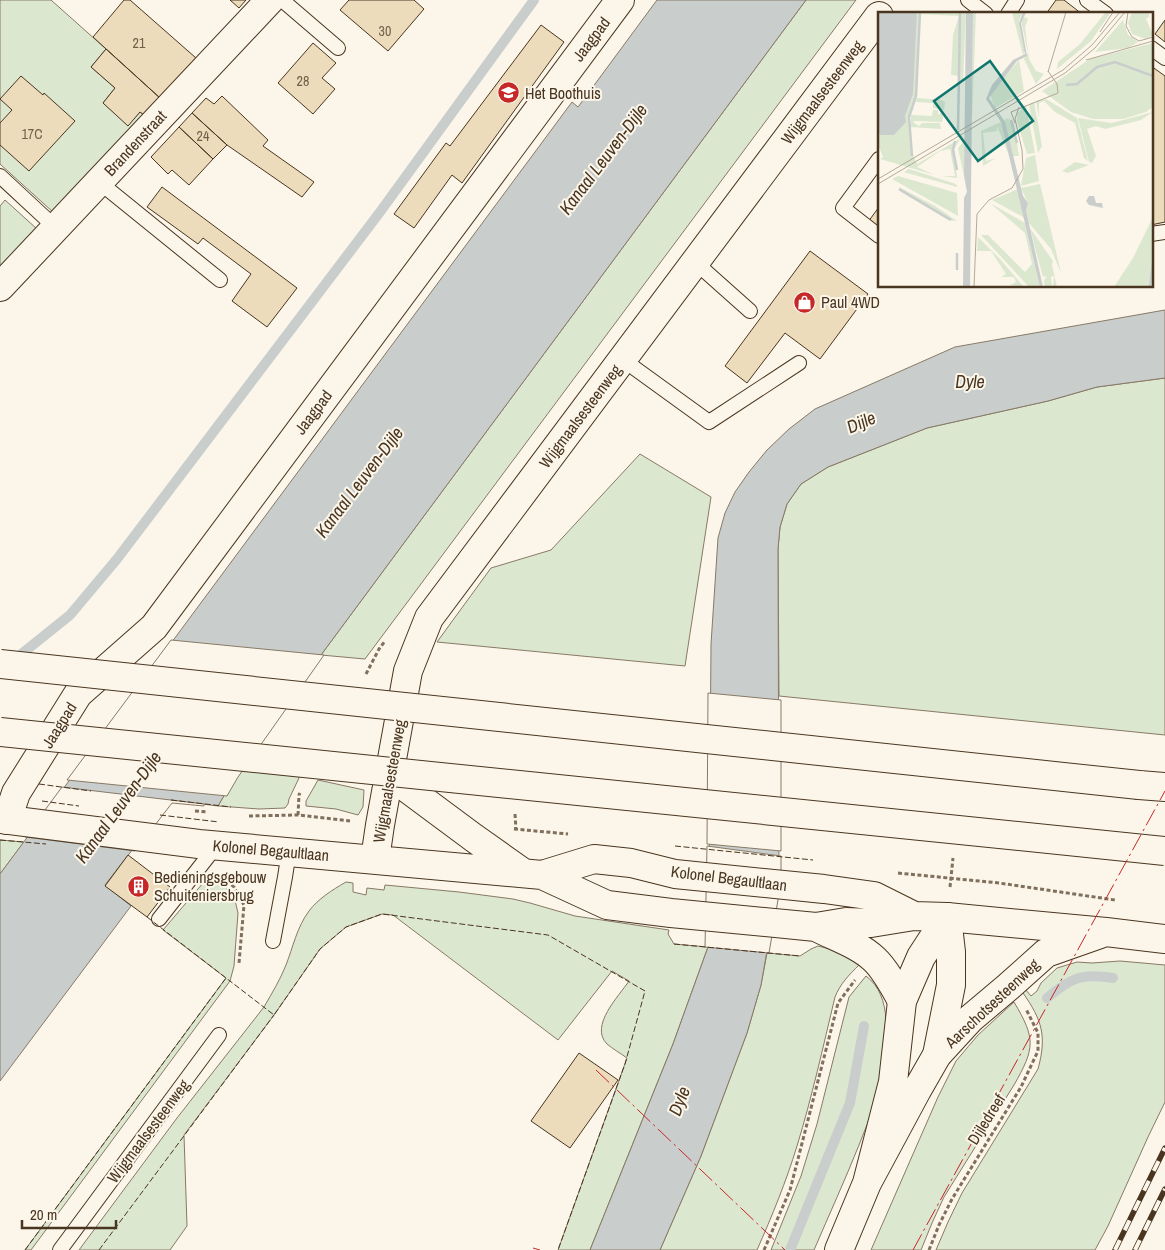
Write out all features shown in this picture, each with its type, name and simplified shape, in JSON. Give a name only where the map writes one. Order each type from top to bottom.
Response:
[{"type":"main road","name":"Brandenstraat","points":[[0,287],[270,0]]},
{"type":"main road","name":"Jaagpad","points":[[11,821],[16,793],[78,694],[154,627],[620,0]]},
{"type":"main road","name":"Wijgmaalsesteenweg","points":[[882,12],[891,0]]},
{"type":"main road","name":"Wijgmaalsesteenweg","points":[[375,860],[408,671],[429,618],[878,18]]},
{"type":"main road","points":[[0,664],[1165,787]]},
{"type":"main road","points":[[0,732],[1165,851]]},
{"type":"main road","points":[[391,763],[408,788],[474,838],[533,874]]},
{"type":"main road","name":"Kolonel Begaultlaan","points":[[11,821],[213,853],[289,851],[533,874],[607,905],[670,913],[816,927],[846,922],[871,923],[914,916],[947,917],[1165,939]]},
{"type":"main road","name":"Kolonel Begaultlaan","points":[[533,874],[594,859],[631,863],[675,874],[874,896],[914,916]]},
{"type":"main road","name":"Aarschotsesteenweg","points":[[867,1183],[893,1082],[902,1001],[921,957],[947,917]]},
{"type":"main road","name":"Aarschotsesteenweg","points":[[937,1055],[950,985],[951,952],[947,917]]},
{"type":"main road","points":[[816,927],[854,945],[875,959],[894,984],[902,1001]]},
{"type":"main road","name":"Aarschotsesteenweg","points":[[839,1250],[867,1183],[937,1055],[970,1019],[1046,953],[1106,932]]},
{"type":"lane","points":[[282,0],[338,48]]},
{"type":"lane","points":[[968,0],[983,12]]},
{"type":"lane","points":[[1009,12],[1017,0]]},
{"type":"lane","points":[[1088,0],[1103,12]]},
{"type":"lane","points":[[1152,49],[1165,58]]},
{"type":"lane","points":[[878,160],[843,208],[878,235]]},
{"type":"lane","points":[[0,176],[56,228]]},
{"type":"lane","points":[[99,182],[220,280]]},
{"type":"lane","points":[[1152,234],[1165,232]]},
{"type":"lane","points":[[695,262],[750,311]]},
{"type":"lane","points":[[622,359],[709,422],[799,362]]},
{"type":"lane","points":[[273,941],[289,851]]},
{"type":"lane","points":[[160,919],[213,853]]},
{"type":"lane","name":"Wijgmaalsesteenweg","points":[[60,1250],[219,1035]]},
{"type":"path","points":[[203,812],[212,813]]},
{"type":"path","points":[[243,816],[298,815],[330,818]]},
{"type":"path","points":[[509,829],[574,835]]},
{"type":"path","points":[[213,853],[221,875],[234,887],[244,905],[239,963]]},
{"type":"path","points":[[947,917],[953,854]]},
{"type":"path","points":[[890,872],[999,883],[1116,901]]},
{"type":"path","points":[[764,1250],[790,1190],[838,1002],[858,977]]},
{"type":"path","name":"Dijledreef","points":[[929,1250],[952,1198],[1021,1087],[1038,1051],[1038,1033],[1024,1006]]},
{"type":"green space","points":[[0,0],[51,0],[106,49],[91,67],[115,88],[103,103],[128,125],[140,112],[144,115],[54,213],[0,164]]},
{"type":"green space","points":[[806,0],[856,0],[365,659],[321,655]]},
{"type":"green space","points":[[5,200],[37,229],[0,266],[0,206]]},
{"type":"green space","points":[[1165,378],[1165,735],[779,696],[778,549],[780,527],[787,504],[801,484],[828,467],[927,428],[1048,401],[1097,387]]},
{"type":"green space","points":[[640,454],[711,497],[685,666],[437,642],[491,568],[551,550]]},
{"type":"green space","points":[[242,768],[298,775],[299,778],[285,808],[259,809],[218,806]]},
{"type":"green space","points":[[318,780],[364,790],[363,807],[358,815],[336,809],[306,806],[306,801]]},
{"type":"green space","points":[[0,840],[24,842],[0,874]]},
{"type":"green space","points":[[209,876],[223,884],[234,896],[238,913],[234,966],[230,981],[31,1250],[25,1250],[226,978],[163,930]]},
{"type":"green space","points":[[346,882],[353,883],[353,892],[366,895],[367,888],[384,890],[385,885],[513,899],[575,916],[669,930],[668,934],[674,944],[708,947],[673,1044],[590,1250],[558,1250],[627,1058],[607,1044],[602,1037],[601,1029],[607,1011],[629,981],[612,971],[558,1040],[393,915],[382,914],[346,927],[320,949],[274,1015],[184,1135],[187,1226],[170,1250],[79,1250],[177,1118],[264,1007],[281,976],[298,930],[309,911],[326,895]]},
{"type":"green space","points":[[818,946],[838,951],[858,962],[859,965],[842,984],[835,997],[797,1146],[779,1199],[757,1250],[660,1250],[701,1156],[747,1033],[761,985],[767,953],[800,956]]},
{"type":"green space","points":[[1120,961],[1165,965],[1165,1102],[1095,1250],[936,1250],[962,1193],[1038,1069],[1042,1047],[1041,1029],[1035,1012],[1023,993],[1025,989],[1031,996],[1037,991],[1041,983],[1057,968],[1077,962]]},
{"type":"green space","points":[[866,976],[881,995],[886,1019],[884,1057],[878,1092],[873,1108],[854,1158],[814,1250],[771,1250],[801,1176],[817,1124],[849,997]]},
{"type":"green space","points":[[1014,1002],[1029,1035],[1030,1044],[1026,1062],[1014,1085],[944,1197],[921,1250],[871,1250],[938,1097],[956,1061],[978,1035]]},
{"type":"water","name":"Kanaal Leuven-Dijle","points":[[657,0],[806,0],[321,655],[236,775],[218,806],[171,800],[105,885],[131,906],[0,1081],[0,874],[572,102],[578,107]]},
{"type":"water","name":"Dyle","points":[[1165,310],[1165,378],[1097,387],[1048,401],[927,428],[828,467],[801,484],[787,504],[780,527],[778,549],[779,882],[761,985],[747,1033],[701,1156],[660,1250],[590,1250],[673,1044],[708,947],[711,644],[718,538],[725,513],[735,492],[767,450],[789,429],[815,409],[955,347]]},
{"type":"pier","points":[[171,640],[324,655],[238,777],[227,796],[67,780]]},
{"type":"pier","points":[[708,693],[781,700],[781,851],[707,844]]},
{"type":"pier","points":[[62,787],[204,804],[204,806],[172,803],[135,851],[25,837]]},
{"type":"pier","points":[[707,846],[781,856],[781,882],[769,953],[705,947]]},
{"type":"building","points":[[124,0],[130,0],[196,58],[160,98],[93,37]]},
{"type":"building","points":[[230,0],[246,0],[239,8]]},
{"type":"building","points":[[349,0],[414,0],[424,9],[388,51],[340,10]]},
{"type":"building","points":[[1056,0],[1064,0],[1079,12],[1047,12]]},
{"type":"building","points":[[1165,20],[1165,42],[1155,34]]},
{"type":"building","name":"Het Boothuis","points":[[541,25],[564,42],[462,183],[452,175],[414,228],[394,214],[446,143],[450,146]]},
{"type":"building","points":[[313,43],[336,63],[322,78],[335,89],[313,114],[278,83]]},
{"type":"building","points":[[106,49],[160,98],[144,115],[140,112],[128,126],[103,103],[115,88],[91,67]]},
{"type":"building","points":[[1152,67],[1165,76],[1165,222],[1152,225]]},
{"type":"building","points":[[21,76],[43,95],[44,93],[75,121],[29,171],[0,145],[0,123],[12,110],[0,99]]},
{"type":"building","points":[[222,96],[268,140],[263,146],[314,182],[302,197],[227,145],[192,113],[206,98],[214,104]]},
{"type":"building","points":[[192,113],[227,145],[213,159],[179,127]]},
{"type":"building","points":[[179,127],[213,159],[189,185],[172,170],[168,174],[151,157]]},
{"type":"building","points":[[162,187],[297,288],[267,327],[232,301],[251,274],[203,238],[198,244],[147,207]]},
{"type":"building","points":[[878,208],[878,229],[868,222]]},
{"type":"building","points":[[810,251],[868,294],[820,359],[785,333],[747,383],[725,366]]},
{"type":"building","name":"Bedieningsgebouw Schuiteniersbrug","points":[[128,855],[170,887],[147,917],[105,886]]},
{"type":"building","points":[[579,1053],[618,1080],[570,1148],[531,1121]]},
{"type":"waterway","points":[[14,660],[70,615],[117,559],[380,212],[534,0]]},
{"type":"waterway","points":[[1047,998],[1063,986],[1077,979],[1093,976],[1113,978]]},
{"type":"waterway","points":[[790,1250],[850,1103],[864,1026]]},
{"type":"railway","points":[[1115,1250],[1165,1148]]},
{"type":"railway","points":[[1135,1250],[1165,1189]]},
{"type":"fence","points":[[39,784],[91,791]]},
{"type":"fence","points":[[171,800],[231,807]]},
{"type":"fence","points":[[42,801],[79,806]]},
{"type":"fence","points":[[160,815],[219,822]]},
{"type":"fence","points":[[0,840],[46,844]]},
{"type":"fence","points":[[675,846],[813,860]]},
{"type":"fence","points":[[147,917],[274,1015],[320,949],[346,927],[382,914],[548,935],[645,991],[625,1064],[558,1250]]},
{"type":"fence","points":[[674,944],[800,956]]},
{"type":"fence","points":[[25,1250],[226,978]]},
{"type":"fence","points":[[99,1250],[274,1015]]},
{"type":"power","points":[[913,1250],[1165,791]]},
{"type":"power","points":[[596,1070],[785,1250]]},
{"type":"power","points":[[533,1248],[540,1250]]},
{"type":"place","name":"Het Boothuis","points":[[509,93]]},
{"type":"place","name":"Paul 4WD","points":[[805,302]]},
{"type":"place","name":"Bedieningsgebouw Schuiteniersbrug","points":[[138,886]]},
{"type":"water label","name":"Dijle","points":[[861,422]]}]
